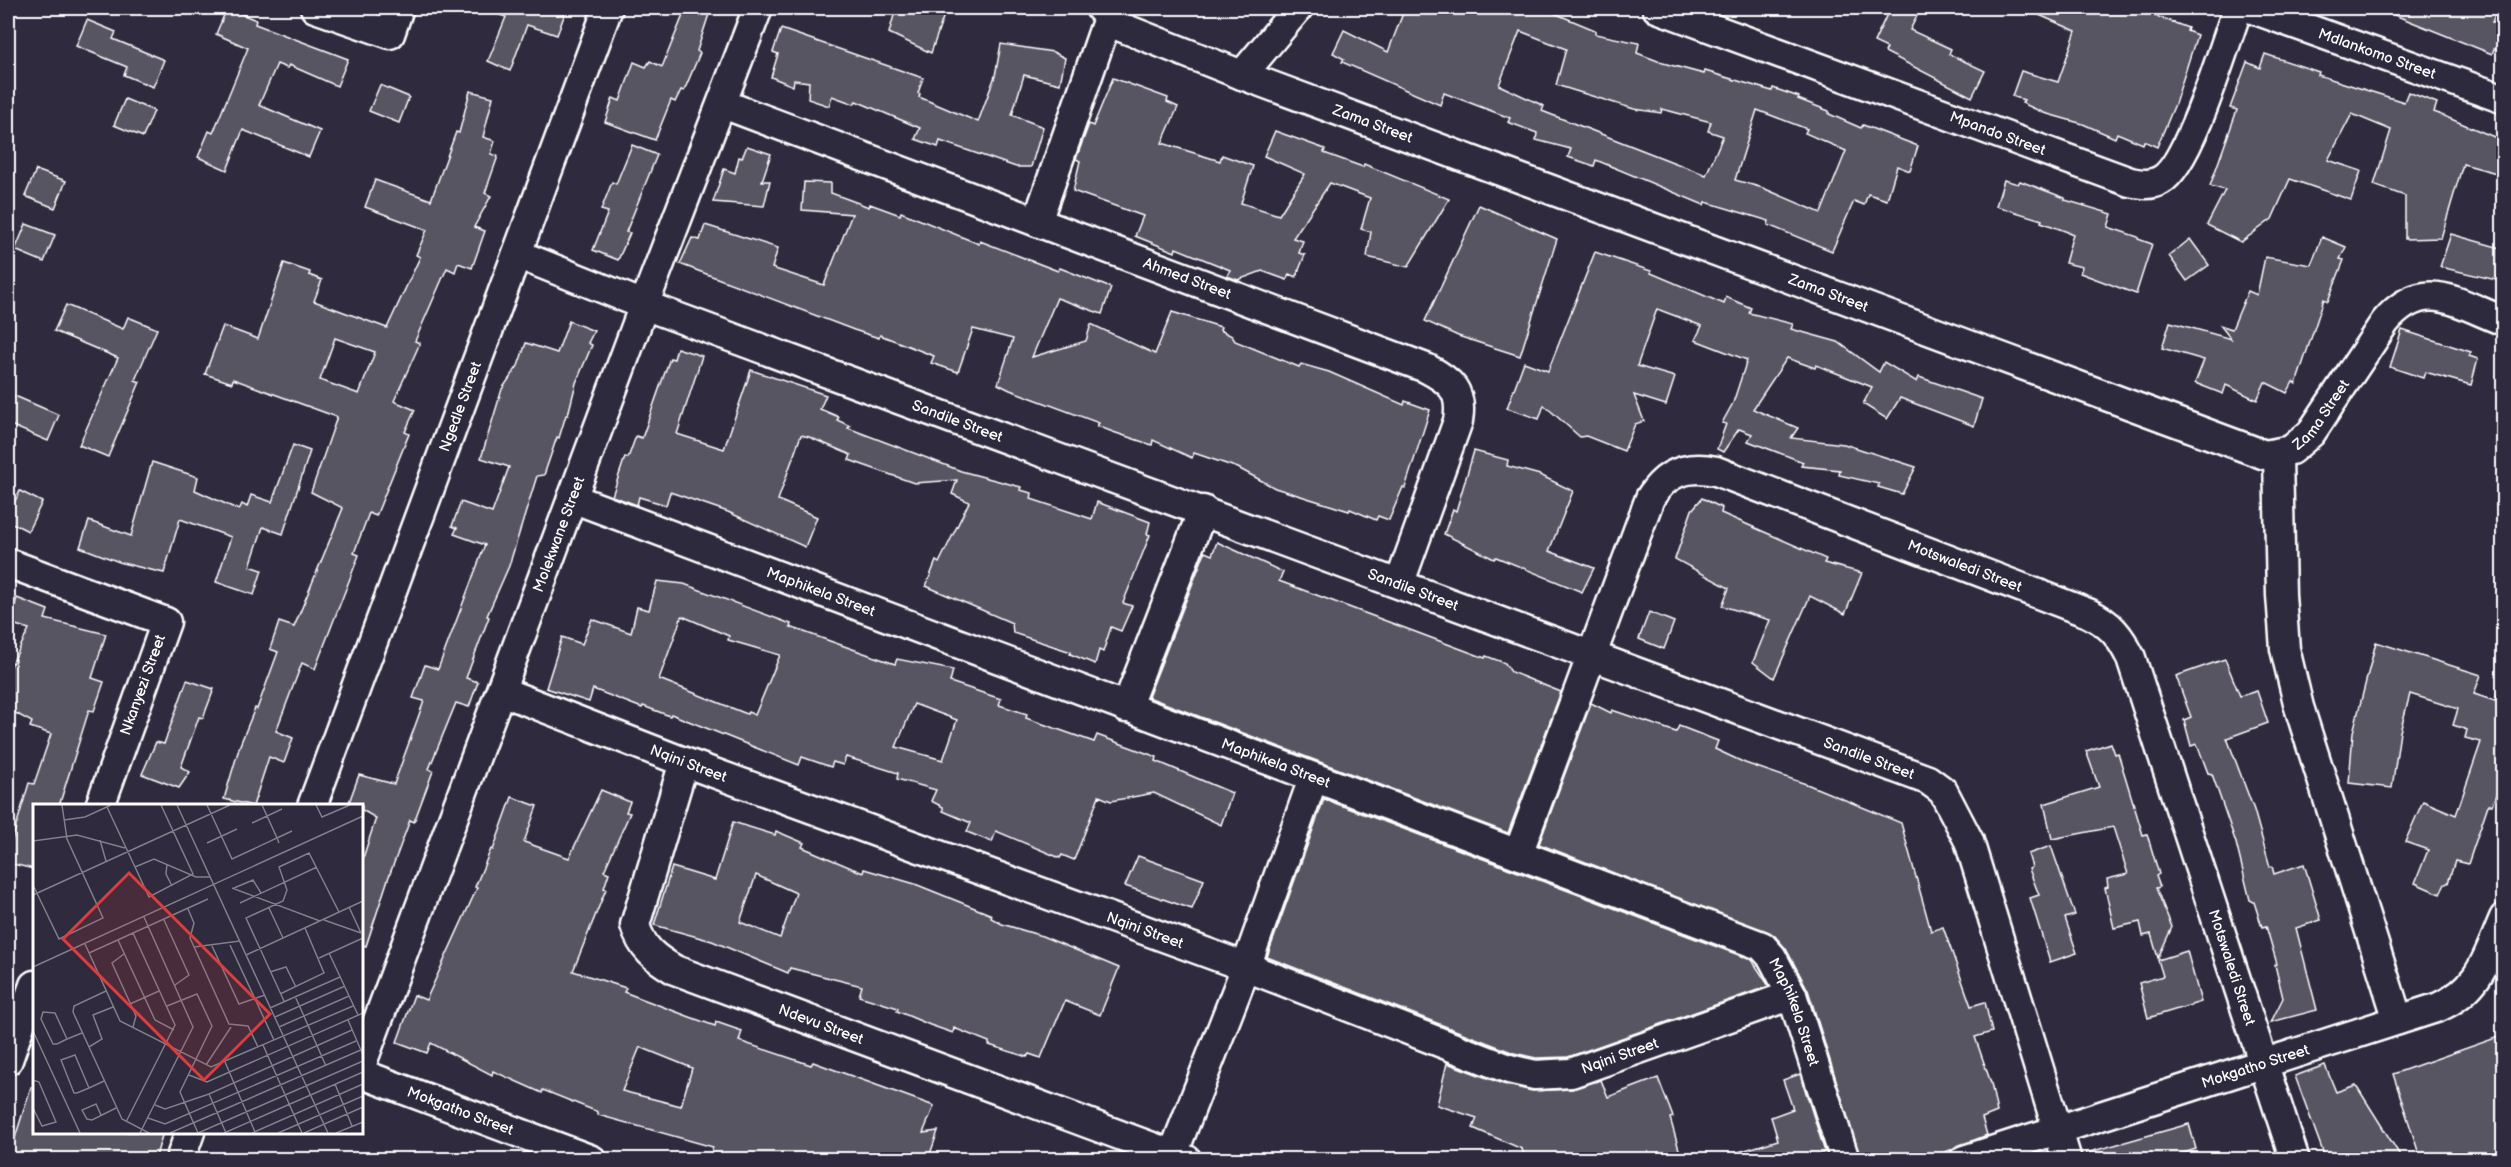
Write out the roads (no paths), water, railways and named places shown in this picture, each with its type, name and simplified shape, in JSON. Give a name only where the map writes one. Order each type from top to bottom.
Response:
[{"type":"street","points":[[315,8],[390,33],[399,8]]},
{"type":"street","name":"Ngedle Street","points":[[313,804],[608,8]]},
{"type":"street","name":"Molekwane Street","points":[[363,1060],[644,305],[758,8]]},
{"type":"street","points":[[1242,75],[1298,8]]},
{"type":"street","name":"Mpando Street","points":[[1657,8],[2130,182],[2150,185],[2163,179],[2186,149],[2238,8]]},
{"type":"street","name":"Mdlankomo Street","points":[[2250,8],[2504,99]]},
{"type":"street","points":[[1037,222],[1104,13]]},
{"type":"street","name":"Zama Street","points":[[1104,13],[1121,27],[1242,75],[2265,455],[2278,455],[2291,450],[2311,433],[2385,322],[2397,307],[2409,300],[2436,296],[2504,321]]},
{"type":"street","name":"Ahmed Street","points":[[723,104],[1426,368],[1444,377],[1456,391],[1461,403],[1458,421],[1400,582]]},
{"type":"street","name":"Sandile Street","points":[[517,254],[644,305],[1400,582],[1928,780],[1943,791],[1969,841],[2067,1160]]},
{"type":"street","points":[[2278,455],[2281,595],[2285,649],[2299,707],[2398,1020]]},
{"type":"street","name":"Motswaledi Street","points":[[1518,854],[1650,498],[1659,483],[1671,474],[1698,468],[1727,475],[2099,618],[2119,635],[2131,658],[2295,1160]]},
{"type":"street","name":"Maphikela Street","points":[[572,498],[1312,778],[1757,943],[1772,957],[1792,995],[1845,1160]]},
{"type":"street","points":[[1126,708],[1203,510]]},
{"type":"street","name":"Nkanyezi Street","points":[[8,563],[166,622],[101,804]]},
{"type":"street","name":"Nqini Street","points":[[501,691],[684,762],[1246,967],[1509,1069],[1535,1075],[1571,1073],[1792,995]]},
{"type":"street","name":"Ndevu Street","points":[[684,762],[635,925],[640,942],[651,956],[675,970],[1180,1157]]},
{"type":"street","points":[[1180,1157],[1312,778]]},
{"type":"street","name":"Mokgatho Street","points":[[1964,1160],[2439,1007],[2457,999],[2481,972],[2504,918]]},
{"type":"street","points":[[8,1060],[33,988]]},
{"type":"street","name":"Mokgatho Street","points":[[363,1074],[592,1160]]},
{"type":"street","points":[[180,1160],[189,1134]]}]
